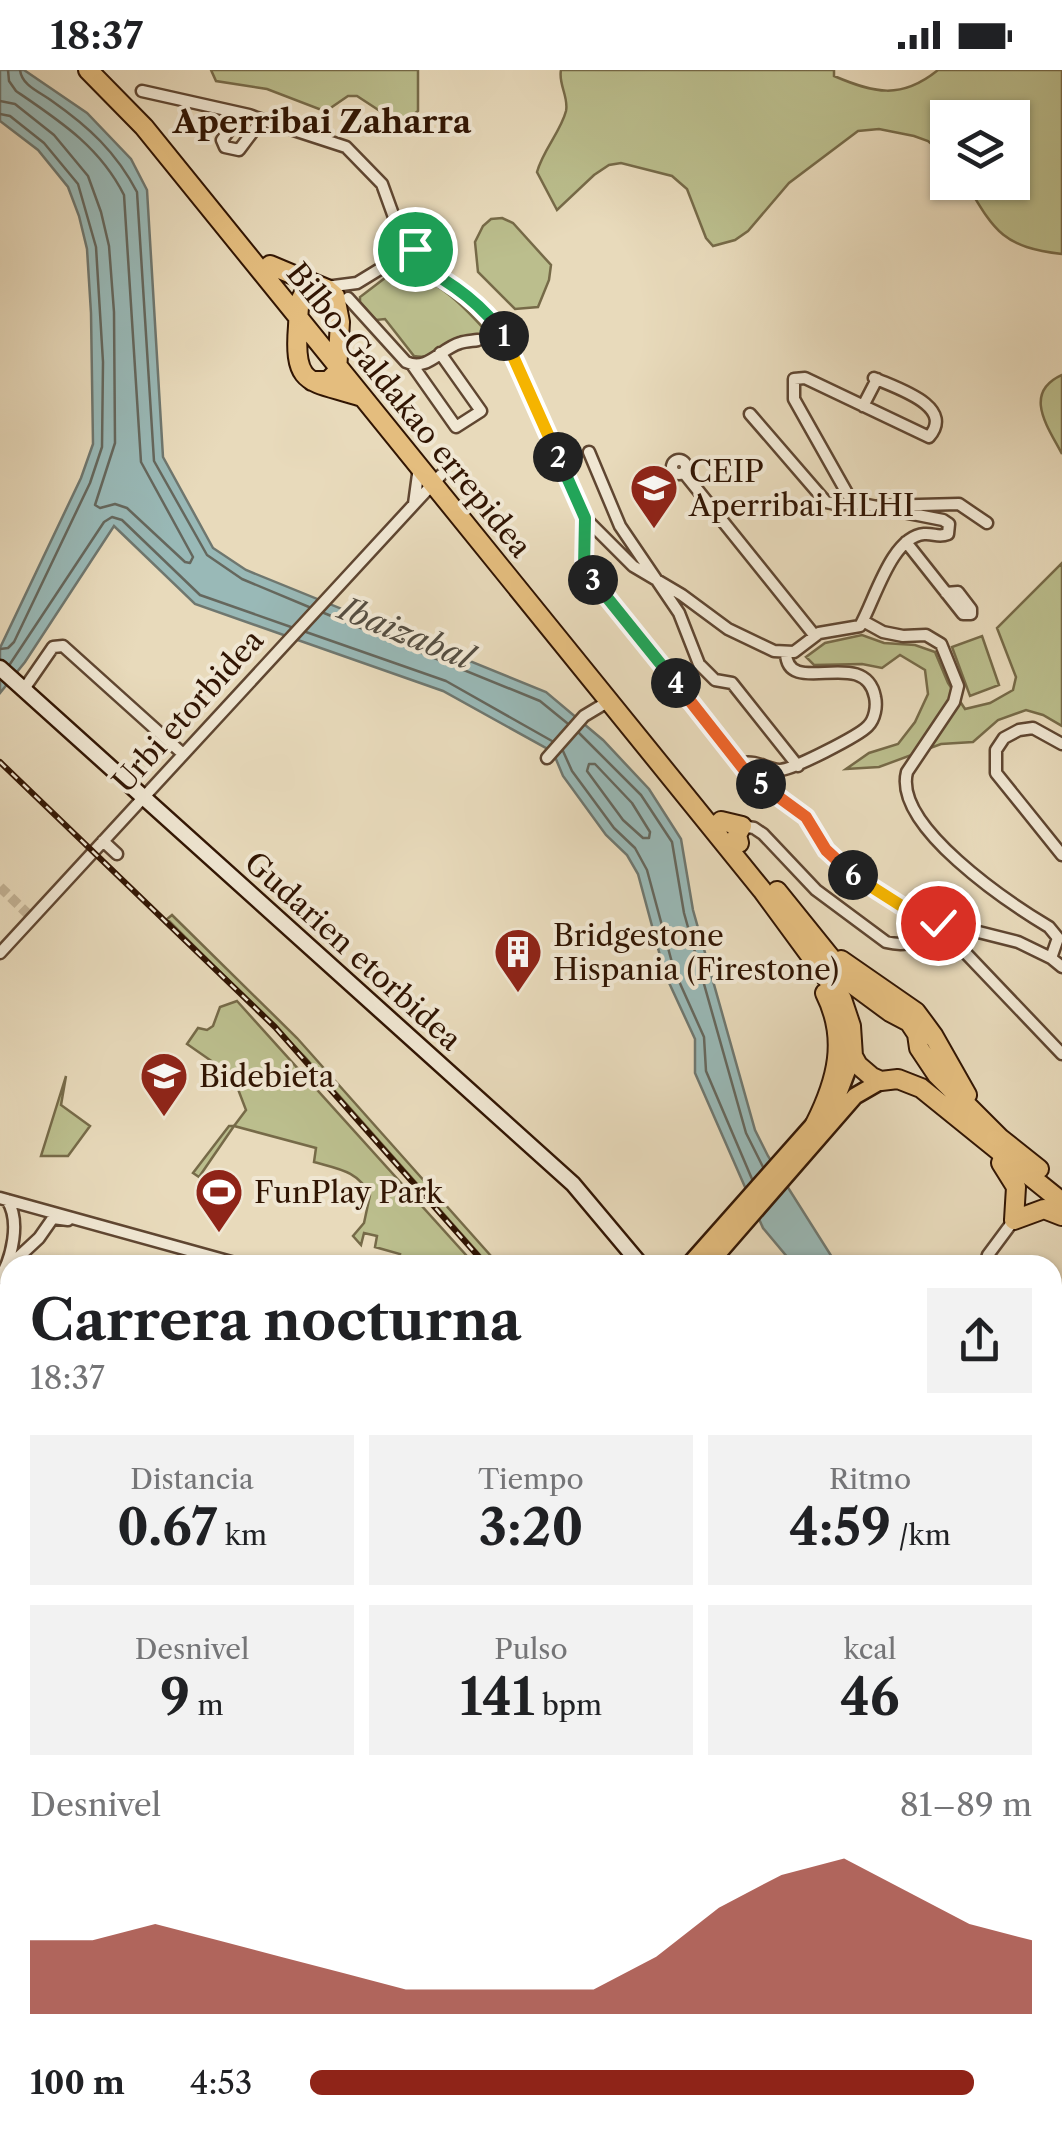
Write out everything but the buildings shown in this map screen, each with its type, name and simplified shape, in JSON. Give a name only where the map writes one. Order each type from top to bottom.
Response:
[{"type":"highway","name":"Bilbo-Galdakao errepidea","points":[[88,70],[144,127],[299,310],[721,821],[740,834],[852,984],[909,1022],[936,1076],[1053,1205]]},
{"type":"highway","name":"Bilbo-Galdakao errepidea","points":[[106,70],[153,120],[270,265],[299,310]]},
{"type":"highway","points":[[270,265],[321,287],[344,304],[338,357],[331,379],[312,381]]},
{"type":"highway","points":[[321,287],[305,291],[299,310],[298,364],[302,374],[312,381],[363,397]]},
{"type":"highway","name":"Bilbo-Galdakao errepidea","points":[[338,357],[363,397],[418,466],[437,479],[452,507],[784,918],[842,999],[854,1034],[853,1056],[864,1073],[921,1088],[1062,1187]]},
{"type":"highway","points":[[784,918],[836,1021],[838,1066],[815,1124]]},
{"type":"highway","name":"Bilbo-Galdakao errepidea","points":[[805,925],[846,964],[916,1012],[927,1024],[990,1139]]},
{"type":"highway","points":[[854,1034],[868,1018],[890,1012]]},
{"type":"highway","points":[[889,1080],[912,1067],[920,1048]]},
{"type":"highway","points":[[990,1139],[1016,1187],[1014,1220],[1053,1205]]},
{"type":"highway","points":[[1016,1187],[1053,1205],[1062,1216]]},
{"type":"main road","points":[[804,1147],[815,1124],[837,1098],[853,1056]]},
{"type":"main road","points":[[700,1255],[746,1212],[854,1096],[889,1080]]},
{"type":"main road","points":[[715,1255],[746,1212]]},
{"type":"street","points":[[142,92],[252,116],[346,147],[382,184],[403,242],[415,249],[414,263]]},
{"type":"street","points":[[393,261],[392,251],[403,242]]},
{"type":"street","points":[[393,261],[405,267],[414,263],[438,274],[502,332],[585,518],[616,552],[728,629],[786,653],[794,652],[814,636],[860,626],[890,559],[906,542],[924,534],[948,534],[949,524],[852,502],[826,502],[750,414]]},
{"type":"street","points":[[321,287],[357,283],[393,261]]},
{"type":"street","points":[[357,283],[344,304],[413,366],[456,427],[480,411],[440,353]]},
{"type":"street","points":[[413,366],[422,366],[459,343],[478,340]]},
{"type":"street","points":[[852,502],[794,398],[794,379],[805,378],[827,386],[864,406],[928,437],[936,429],[937,419],[931,406],[876,378],[864,406]]},
{"type":"street","points":[[589,452],[624,536],[678,613],[698,664],[716,680],[732,684],[798,766]]},
{"type":"street","points":[[418,466],[414,505],[452,507]]},
{"type":"street","points":[[684,473],[814,636]]},
{"type":"street","name":"Urbi etorbidea","points":[[0,953],[437,479]]},
{"type":"street","points":[[870,508],[944,502],[959,504],[985,521]]},
{"type":"street","points":[[585,518],[584,568],[746,772],[806,817],[840,866],[919,917],[1018,942],[1062,967]]},
{"type":"street","points":[[906,542],[946,593]]},
{"type":"street","points":[[863,621],[883,632],[926,635],[941,644],[958,686],[954,702],[907,772],[908,795],[927,828],[950,855],[1049,927],[1058,938],[1051,958]]},
{"type":"street","points":[[22,687],[54,646],[63,646],[183,754]]},
{"type":"street","points":[[742,763],[780,770],[798,766],[870,725],[877,706],[874,690],[856,674],[803,674],[792,670],[786,653]]},
{"type":"street","name":"Gudarien etorbidea","points":[[0,668],[573,1184],[633,1255]]},
{"type":"street","points":[[548,758],[584,716],[609,701]]},
{"type":"street","points":[[1062,744],[1033,728],[1018,730],[1004,738],[996,750],[996,773],[1062,855]]},
{"type":"street","points":[[740,834],[754,828],[763,834],[816,890],[886,942],[898,945],[922,940],[938,923]]},
{"type":"street","points":[[102,841],[117,854]]},
{"type":"street","points":[[938,923],[1062,1054]]},
{"type":"street","points":[[3,1198],[205,1255]]},
{"type":"street","points":[[3,1198],[11,1204],[14,1224],[9,1255]]},
{"type":"street","points":[[43,1208],[49,1221]]},
{"type":"street","points":[[22,1255],[53,1218],[108,1229]]},
{"type":"street","points":[[988,1255],[1014,1220]]},
{"type":"green space","points":[[211,70],[418,70],[418,111],[409,118],[406,128],[357,96],[348,96],[329,109],[319,109],[267,89],[216,81]]},
{"type":"green space","points":[[561,70],[834,70],[834,76],[848,82],[887,91],[912,86],[938,70],[1062,70],[1062,254],[1013,241],[994,225],[976,200],[1030,200],[1030,100],[930,100],[930,143],[879,129],[858,131],[789,183],[748,231],[735,240],[713,246],[706,238],[687,189],[672,176],[621,163],[609,165],[594,175],[557,210],[537,172],[566,111]]},
{"type":"green space","points":[[491,219],[513,223],[551,265],[538,307],[515,309],[478,272],[475,242],[483,226]]},
{"type":"green space","points":[[412,275],[439,287],[493,339],[471,341],[424,357],[414,356],[385,319],[376,320],[360,302],[360,297],[385,278]]},
{"type":"green space","points":[[1062,375],[1062,454],[1045,422],[1041,401],[1050,382]]},
{"type":"green space","points":[[1062,563],[1062,726],[1026,710],[998,720],[973,742],[941,744],[879,767],[846,769],[869,753],[898,744],[915,722],[928,694],[925,670],[900,655],[882,668],[862,664],[814,665],[806,657],[825,643],[862,635],[884,643],[915,645],[935,652],[965,709],[990,703],[1013,690],[1016,677],[997,628]]},
{"type":"green space","points":[[982,636],[999,685],[970,696],[952,647]]},
{"type":"green space","points":[[172,915],[297,1038],[490,1255],[480,1255],[305,1057],[167,919]]},
{"type":"green space","points":[[237,1001],[466,1255],[400,1255],[375,1247],[377,1236],[364,1233],[361,1245],[353,1236],[364,1223],[370,1195],[347,1172],[314,1162],[316,1148],[234,1126],[246,1110],[233,1076],[187,1044],[198,1028],[207,1030],[213,1026],[220,1007]]},
{"type":"green space","points":[[66,1076],[61,1105],[90,1126],[68,1156],[41,1156]]},
{"type":"green space","points":[[229,1126],[234,1126],[199,1177],[193,1173]]},
{"type":"water","points":[[0,70],[24,70],[87,113],[131,159],[147,190],[163,457],[213,548],[246,570],[546,692],[603,740],[649,789],[681,839],[693,910],[755,1130],[831,1255],[786,1255],[763,1228],[695,1073],[695,1039],[665,974],[638,874],[563,776],[553,752],[443,691],[195,604],[114,526],[25,662],[0,693],[0,648],[81,478],[93,444],[91,313],[87,249],[79,216],[68,187],[38,150],[0,121]]},
{"type":"tunnel","points":[[0,887],[32,918]]},
{"type":"railway","points":[[0,762],[275,1027],[477,1255]]},
{"type":"place","name":"CEIP Aperribai HLHI","points":[[654,530]]},
{"type":"place","name":"Bridgestone Hispania (Firestone)","points":[[518,994]]},
{"type":"place","name":"Bidebieta","points":[[164,1118]]},
{"type":"place","name":"FunPlay Park","points":[[219,1234]]},
{"type":"district","name":"Aperribai Zaharra","points":[[322,121]]},
{"type":"route","points":[[415,249],[414,263],[438,274],[488,314],[502,332],[585,518],[584,568],[746,772],[806,817],[815,836],[840,866],[919,917],[938,923]]},
{"type":"water label","name":"Ibaizabal","points":[[406,633]]}]
